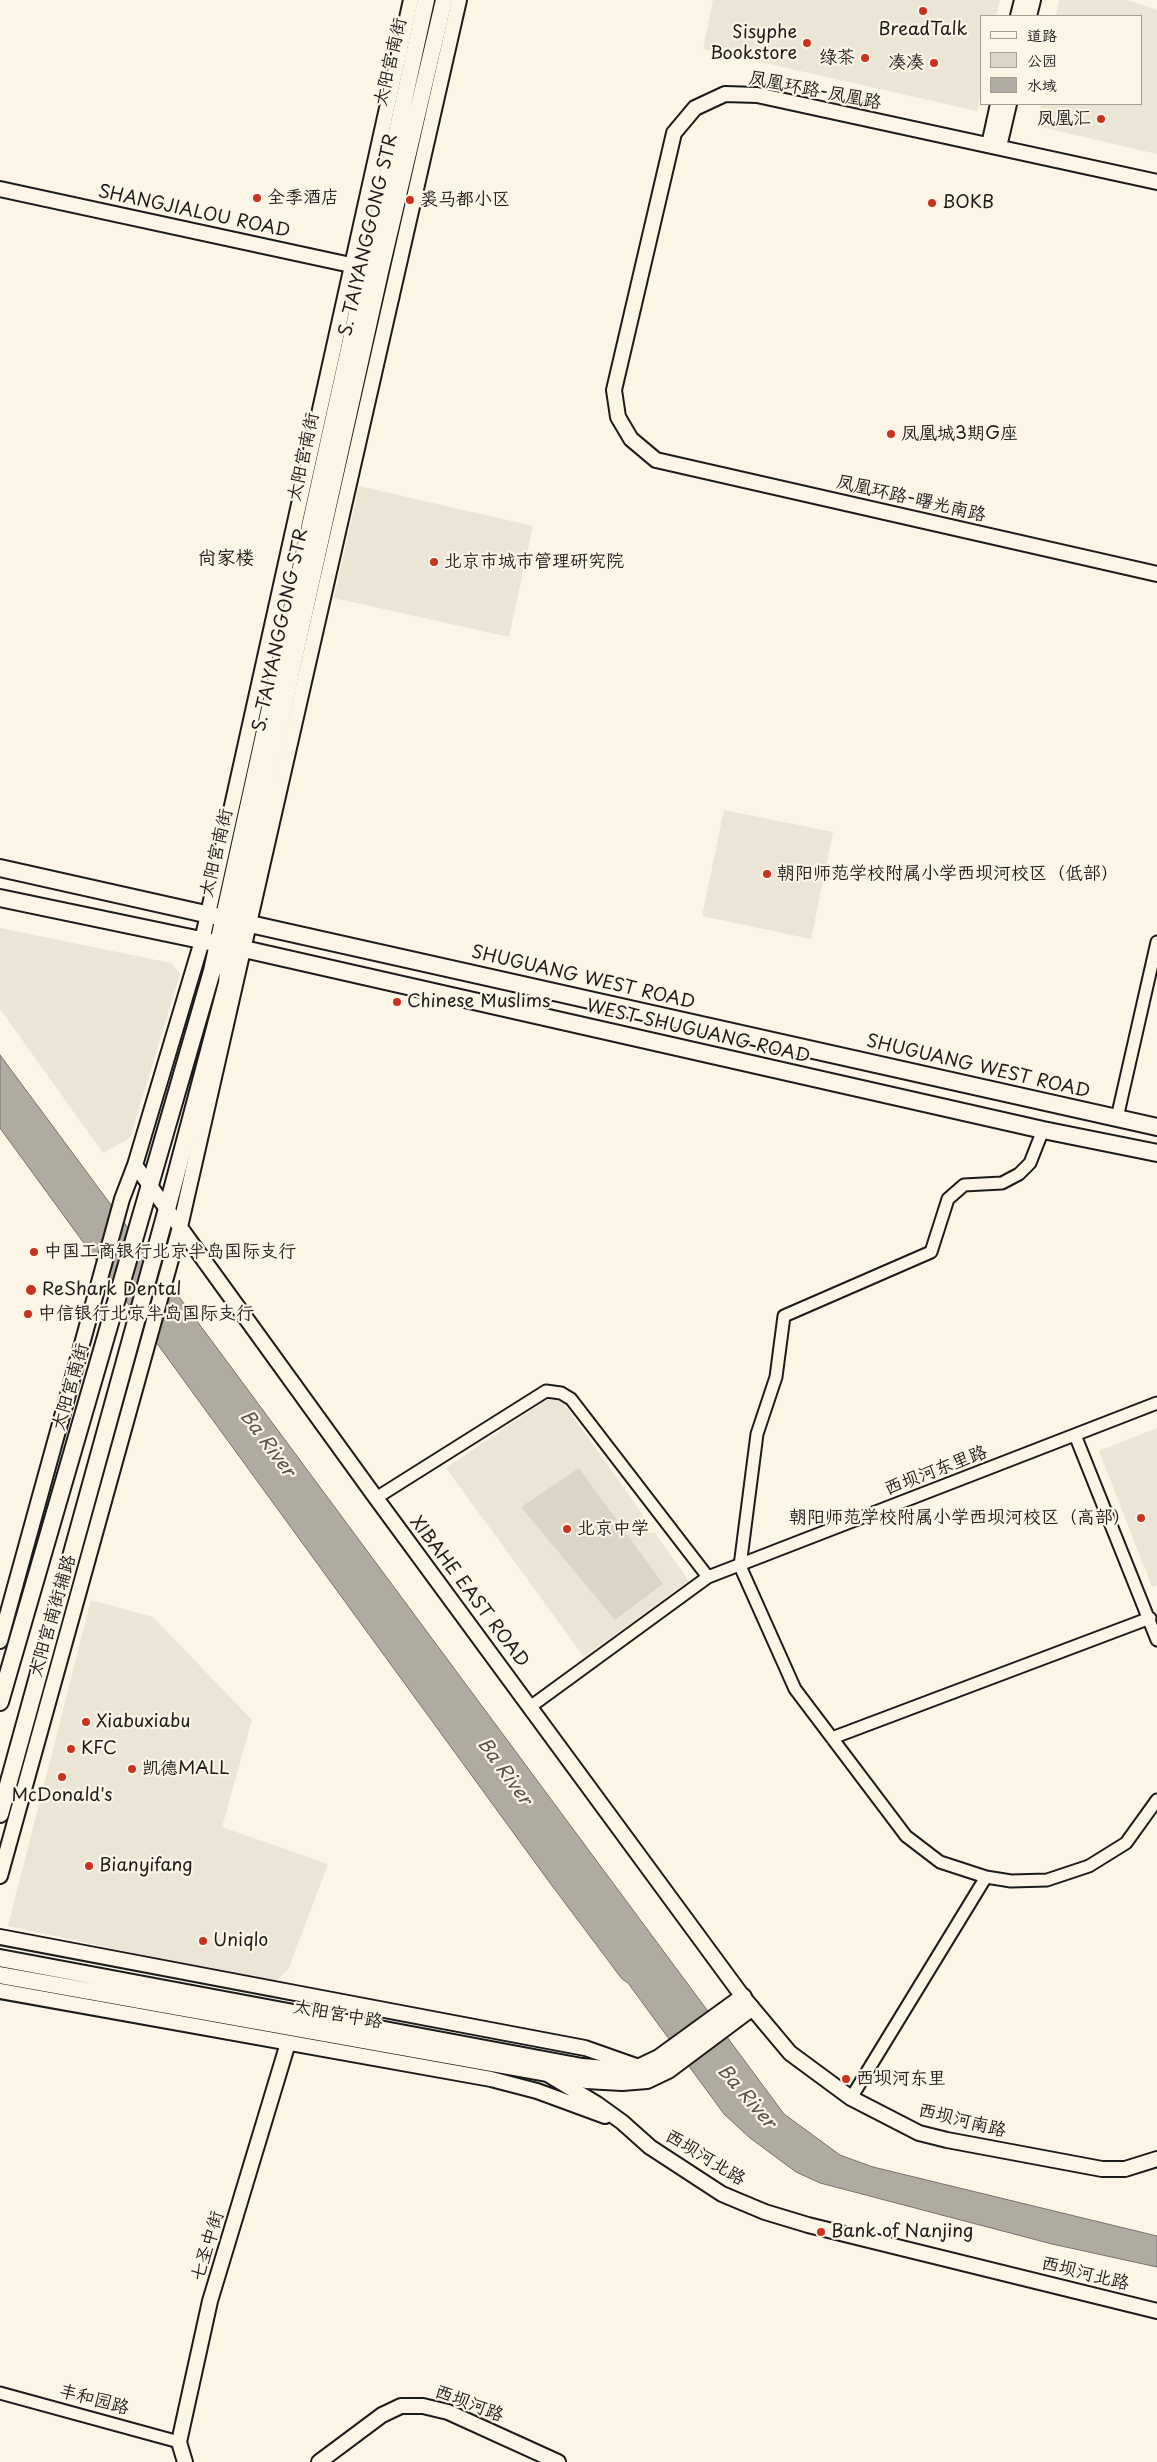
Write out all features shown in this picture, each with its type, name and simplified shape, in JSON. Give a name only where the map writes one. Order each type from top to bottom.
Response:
[{"type":"main road","name":"太阳宫南街","points":[[366,269],[426,0]]},
{"type":"main road","name":"S. TAIYANGGONG STR","points":[[223,946],[366,269],[444,0]]},
{"type":"main road","name":"SHUGUANG WEST ROAD","points":[[0,868],[1157,1127]]},
{"type":"main road","points":[[0,898],[223,946]]},
{"type":"main road","name":"太阳宫南街","points":[[0,1702],[149,1184],[212,971],[223,946]]},
{"type":"main road","name":"太阳宫南街","points":[[0,1814],[128,1346],[168,1209],[227,983],[223,946]]},
{"type":"main road","name":"WEST SHUGUANG ROAD","points":[[223,946],[1043,1130],[1157,1153]]},
{"type":"main road","name":"太阳宫中路","points":[[0,1958],[582,2067],[617,2070],[663,2064]]},
{"type":"main road","name":"太阳宫中路","points":[[0,1975],[586,2080],[622,2082],[647,2080],[663,2064]]},
{"type":"main road","points":[[663,2064],[742,2007]]},
{"type":"street","name":"太阳宫南街","points":[[168,1273],[180,1227],[223,946],[366,269],[411,0]]},
{"type":"street","name":"太阳宫南街","points":[[229,919],[460,0]]},
{"type":"street","points":[[1018,15],[1022,0]]},
{"type":"street","points":[[1029,15],[1033,0]]},
{"type":"street","name":"凤凰环路-凤凰路","points":[[656,460],[631,439],[618,417],[614,390],[674,133],[695,108],[725,94],[756,95],[1157,182]]},
{"type":"street","points":[[994,146],[998,105]]},
{"type":"street","points":[[994,146],[1009,105]]},
{"type":"street","name":"SHANGJIALOU ROAD","points":[[0,189],[366,269]]},
{"type":"street","name":"凤凰环路-曙光南路","points":[[656,460],[1157,574]]},
{"type":"street","points":[[1117,1118],[1157,942]]},
{"type":"street","name":"太阳宫南街","points":[[1,1634],[119,1209],[223,946]]},
{"type":"street","points":[[1043,1130],[1030,1163],[1019,1174],[1002,1182],[964,1185],[948,1199],[931,1252],[784,1316],[776,1377],[757,1434],[740,1566],[795,1689],[906,1836],[940,1862],[986,1876],[1011,1881],[1047,1880],[1089,1866],[1126,1843],[1157,1800]]},
{"type":"street","name":"XIBAHE EAST ROAD","points":[[135,1165],[530,1707],[742,2007]]},
{"type":"street","name":"太阳宫南街辅路","points":[[0,1876],[168,1273]]},
{"type":"street","points":[[376,1498],[546,1391],[561,1393],[572,1399],[708,1577]]},
{"type":"street","name":"西坝河东里路","points":[[530,1707],[708,1577],[1157,1403]]},
{"type":"street","points":[[1075,1435],[1150,1618],[1157,1640]]},
{"type":"street","points":[[832,1738],[1150,1618]]},
{"type":"street","points":[[851,2098],[986,1876]]},
{"type":"street","name":"太阳宫中路","points":[[0,1936],[585,2048],[640,2067]]},
{"type":"street","points":[[163,1989],[167,1968]]},
{"type":"street","name":"太阳宫中路","points":[[0,1991],[492,2079],[537,2091],[622,2122]]},
{"type":"street","points":[[276,2010],[327,1999]]},
{"type":"street","name":"西坝河南路","points":[[742,2007],[790,2053],[851,2098],[919,2133],[1102,2169],[1126,2169],[1157,2159]]},
{"type":"street","points":[[258,2021],[324,2049]]},
{"type":"street","name":"七圣中街","points":[[185,2462],[179,2442],[210,2302],[288,2043]]},
{"type":"street","name":"西坝河北路","points":[[544,2072],[598,2104],[650,2147],[722,2194],[765,2212],[808,2225],[1157,2310]]},
{"type":"street","name":"丰和园路","points":[[0,2392],[179,2442]]},
{"type":"street","name":"西坝河路","points":[[319,2462],[382,2415],[401,2406],[423,2406],[448,2412],[558,2462]]},
{"type":"shaded area","points":[[713,0],[1000,0],[996,15],[980,15],[980,97],[977,111],[703,49]]},
{"type":"shaded area","points":[[1059,0],[1127,0],[1157,10],[1157,154],[1037,126],[1041,105],[1142,105],[1142,15],[1056,15]]},
{"type":"shaded area","name":"北京市城市管理研究院","points":[[359,486],[533,526],[509,637],[334,598]]},
{"type":"shaded area","name":"朝阳师范学校附属小学西坝河校区（低部）","points":[[724,810],[833,832],[811,939],[702,916]]},
{"type":"shaded area","points":[[0,928],[171,963],[180,974],[130,1138],[103,1153],[0,1009]]},
{"type":"shaded area","name":"北京中学","points":[[558,1399],[568,1409],[643,1515],[640,1525],[646,1532],[655,1533],[689,1581],[584,1657],[446,1468],[546,1400]]},
{"type":"shaded area","name":"朝阳师范学校附属小学西坝河校区（高部）","points":[[1157,1428],[1157,1585],[1152,1587],[1099,1451]]},
{"type":"shaded area","name":"凯德MALL","points":[[91,1600],[153,1617],[252,1720],[222,1827],[328,1864],[288,1970],[274,1983],[8,1926]]},
{"type":"green space","points":[[579,1468],[663,1584],[615,1620],[521,1507]]},
{"type":"water","name":"Ba River","points":[[0,1055],[784,2114],[840,2155],[873,2167],[1157,2236],[1157,2267],[1052,2244],[820,2183],[796,2172],[750,2138],[724,2114],[628,1983],[622,1979],[550,1883],[0,1128]]},
{"type":"place","name":"BreadTalk","points":[[923,11]]},
{"type":"place","name":"Sisyphe Bookstore","points":[[807,43]]},
{"type":"place","name":"绿茶","points":[[865,58]]},
{"type":"place","name":"凑凑","points":[[934,63]]},
{"type":"place","name":"凤凰汇","points":[[1101,119]]},
{"type":"place","name":"全季酒店","points":[[257,198]]},
{"type":"place","name":"裘马都小区","points":[[410,200]]},
{"type":"place","name":"BOKB","points":[[932,203]]},
{"type":"place","name":"凤凰城3期G座","points":[[891,434]]},
{"type":"place","name":"北京市城市管理研究院","points":[[434,562]]},
{"type":"place","name":"朝阳师范学校附属小学西坝河校区（低部）","points":[[767,874]]},
{"type":"place","name":"Chinese Muslims","points":[[397,1002]]},
{"type":"place","name":"中国工商银行北京半岛国际支行","points":[[34,1252]]},
{"type":"place","name":"ReShark Dental","points":[[31,1290]]},
{"type":"place","name":"中信银行北京半岛国际支行","points":[[28,1314]]},
{"type":"place","name":"朝阳师范学校附属小学西坝河校区（高部）","points":[[1141,1518]]},
{"type":"place","name":"北京中学","points":[[567,1529]]},
{"type":"place","name":"Xiabuxiabu","points":[[86,1722]]},
{"type":"place","name":"KFC","points":[[71,1749]]},
{"type":"place","name":"凯德MALL","points":[[132,1769]]},
{"type":"place","name":"McDonald's","points":[[62,1777]]},
{"type":"place","name":"Bianyifang","points":[[89,1866]]},
{"type":"place","name":"Uniqlo","points":[[203,1941]]},
{"type":"place","name":"西坝河东里","points":[[846,2079]]},
{"type":"place","name":"Bank of Nanjing","points":[[821,2232]]},
{"type":"district","name":"尚家楼","points":[[226,559]]}]
